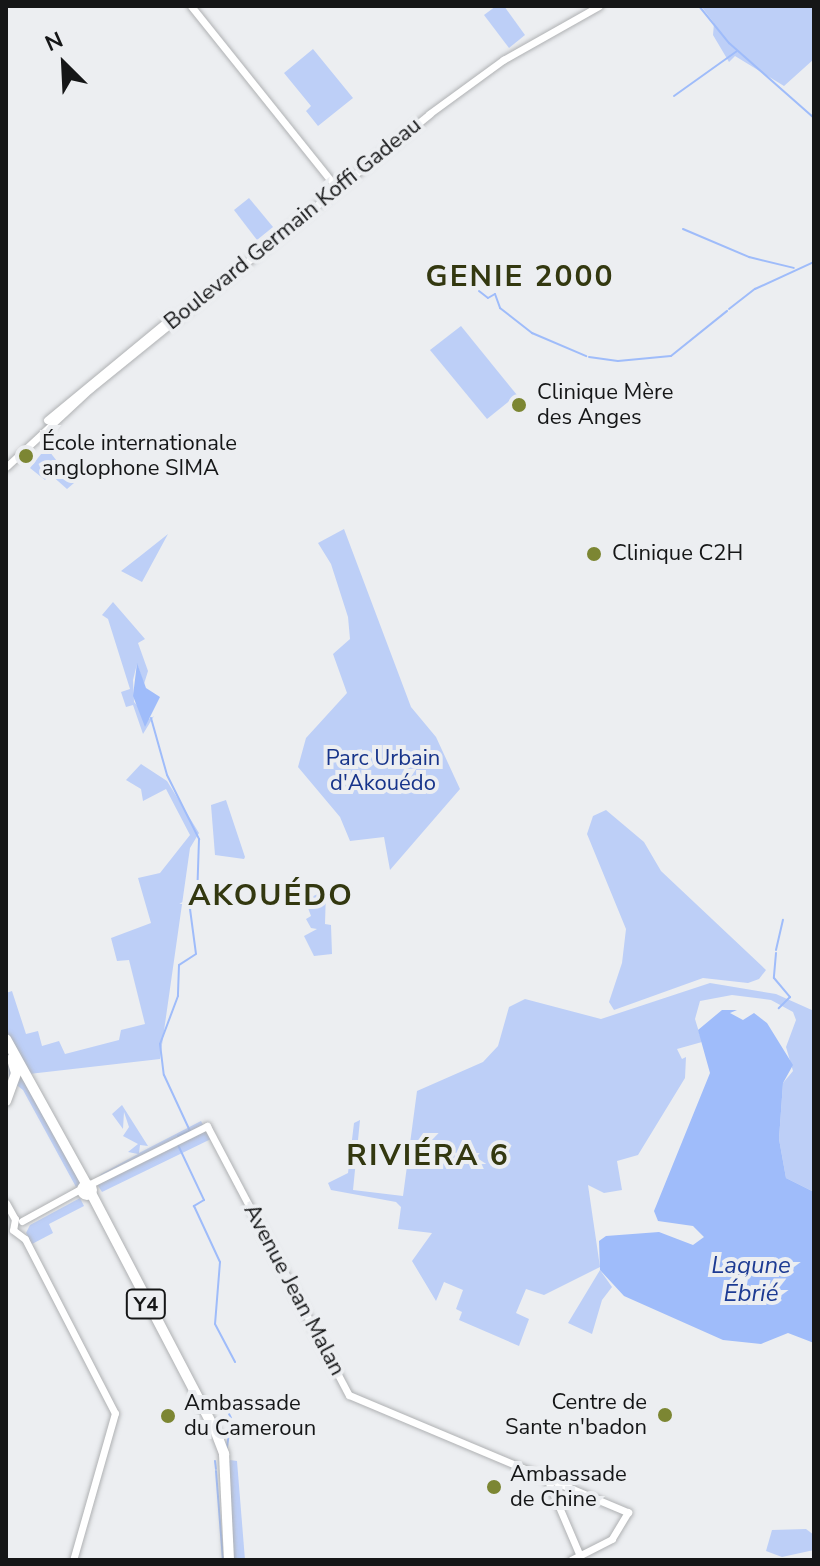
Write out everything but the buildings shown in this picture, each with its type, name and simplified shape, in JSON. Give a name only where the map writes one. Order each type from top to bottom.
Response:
[{"type":"highway","name":"Y4","points":[[6,1039],[208,1423],[220,1455],[227,1560]]},
{"type":"highway","name":"Y4","points":[[6,1046],[86,1190]]},
{"type":"highway","points":[[6,1046],[16,1070],[6,1101]]},
{"type":"main road","points":[[194,6],[338,186]]},
{"type":"main road","name":"Boulevard Germain Koffi Gadeau","points":[[6,465],[47,423],[89,388],[472,77],[589,6]]},
{"type":"main road","name":"Boulevard Germain Koffi Gadeau","points":[[338,186],[483,74],[599,6]]},
{"type":"main road","points":[[47,423],[178,315]]},
{"type":"main road","name":"Avenue Jean Malan","points":[[18,1226],[207,1126],[349,1395],[552,1483],[628,1512],[612,1539],[580,1556]]},
{"type":"main road","points":[[6,1203],[115,1413],[73,1560]]},
{"type":"main road","points":[[552,1483],[580,1556],[571,1560]]},
{"type":"green space","points":[[496,6],[504,6],[525,35],[509,48],[484,15]]},
{"type":"green space","points":[[701,6],[814,6],[814,59],[784,86],[735,56],[729,62],[713,35],[714,23]]},
{"type":"green space","points":[[313,49],[353,98],[318,126],[306,111],[311,106],[284,73]]},
{"type":"green space","points":[[249,198],[273,227],[257,240],[234,210]]},
{"type":"green space","points":[[461,326],[517,395],[487,419],[430,350]]},
{"type":"green space","points":[[87,394],[39,438],[74,483],[67,489],[50,474],[45,480],[30,468],[45,449],[35,437]]},
{"type":"green space","name":"Parc Urbain d'Akouédo","points":[[344,529],[411,707],[436,737],[460,789],[390,870],[384,837],[350,841],[340,817],[298,767],[306,738],[347,693],[333,654],[350,639],[348,617],[331,564],[318,543]]},
{"type":"green space","points":[[168,534],[142,582],[121,571],[139,557]]},
{"type":"green space","points":[[113,602],[145,639],[138,643],[148,671],[144,684],[137,664],[133,680],[134,702],[150,719],[154,716],[143,734],[133,705],[126,707],[121,692],[130,689],[108,619],[102,615]]},
{"type":"green space","points":[[141,764],[167,781],[199,833],[190,848],[160,1059],[29,1074],[86,1181],[76,1187],[23,1090],[9,1079],[6,993],[12,991],[26,1034],[38,1031],[42,1046],[59,1041],[65,1054],[119,1040],[121,1030],[145,1024],[129,960],[117,961],[111,938],[151,923],[138,878],[160,873],[190,835],[166,789],[143,801],[141,789],[126,780]]},
{"type":"green space","points":[[226,800],[244,859],[215,855],[211,805]]},
{"type":"green space","points":[[606,810],[644,842],[661,871],[766,970],[759,979],[748,983],[703,978],[614,1010],[609,1002],[622,963],[626,929],[587,834],[593,816]]},
{"type":"green space","points":[[326,890],[325,924],[331,925],[332,954],[314,956],[304,936],[317,929],[311,928],[306,919],[311,916],[305,900]]},
{"type":"green space","points":[[710,983],[776,994],[814,1011],[814,1192],[786,1178],[779,1139],[783,1083],[793,1071],[786,1047],[796,1020],[793,1012],[771,1000],[732,995],[700,1001],[695,1019],[702,1042],[677,1049],[682,1059],[686,1057],[685,1078],[638,1155],[617,1161],[622,1190],[604,1193],[588,1185],[600,1267],[544,1295],[526,1289],[516,1313],[529,1319],[519,1346],[459,1320],[462,1312],[456,1309],[463,1290],[444,1282],[436,1301],[412,1261],[432,1233],[398,1229],[401,1207],[396,1202],[331,1190],[328,1183],[348,1173],[354,1123],[360,1120],[353,1190],[403,1196],[417,1091],[483,1062],[498,1046],[509,1007],[525,999],[601,1019]]},
{"type":"green space","points":[[122,1105],[148,1146],[140,1145],[139,1153],[201,1121],[211,1139],[102,1192],[95,1181],[101,1174],[138,1154],[128,1152],[138,1144],[123,1136],[129,1127],[124,1112],[123,1129],[112,1114]]},
{"type":"green space","points":[[80,1198],[84,1206],[49,1224],[53,1233],[32,1244],[26,1233],[30,1225]]},
{"type":"green space","points":[[600,1270],[612,1287],[602,1300],[592,1334],[568,1323]]},
{"type":"green space","points":[[230,1460],[237,1461],[245,1560],[232,1560],[225,1468]]},
{"type":"green space","points":[[806,1529],[814,1535],[814,1550],[782,1557],[766,1551],[772,1530]]},
{"type":"water","points":[[137,663],[146,688],[160,697],[145,727],[133,696]]},
{"type":"water","name":"Lagune Ébrié","points":[[722,1010],[737,1010],[730,1013],[743,1020],[754,1013],[767,1023],[793,1065],[783,1083],[779,1139],[786,1178],[814,1192],[814,1343],[788,1333],[761,1344],[723,1340],[624,1296],[600,1270],[599,1241],[606,1236],[659,1232],[693,1245],[704,1237],[693,1226],[658,1221],[654,1211],[710,1073],[698,1030]]},
{"type":"waterway","points":[[699,6],[729,43],[814,118]]},
{"type":"waterway","points":[[674,96],[737,51]]},
{"type":"waterway","points":[[683,229],[749,257],[794,268]]},
{"type":"waterway","points":[[729,309],[755,289],[814,262]]},
{"type":"waterway","points":[[479,291],[488,298],[495,294],[500,308],[532,333],[586,356]]},
{"type":"waterway","points":[[589,357],[618,361],[671,356],[727,311]]},
{"type":"waterway","points":[[151,718],[167,775],[199,839],[197,898],[190,909],[196,954],[179,965],[178,996],[160,1044],[164,1075],[190,1131]]},
{"type":"waterway","points":[[776,950],[783,920]]},
{"type":"waterway","points":[[776,953],[774,978],[790,997],[779,1008]]},
{"type":"waterway","points":[[178,1136],[189,1131]]},
{"type":"waterway","points":[[178,1145],[204,1200],[194,1206],[220,1262],[215,1324],[235,1362]]},
{"type":"waterway","points":[[225,1406],[231,1418]]},
{"type":"waterway","points":[[227,1447],[230,1425]]},
{"type":"waterway","points":[[215,1461],[216,1469]]},
{"type":"waterway","points":[[216,1471],[223,1560]]},
{"type":"place","name":"Clinique Mère des Anges","points":[[519,405]]},
{"type":"place","name":"École internationale anglophone SIMA","points":[[26,456]]},
{"type":"place","name":"Clinique C2H","points":[[594,554]]},
{"type":"place","name":"Centre de Sante n'badon","points":[[665,1415]]},
{"type":"place","name":"Ambassade du Cameroun","points":[[168,1416]]},
{"type":"place","name":"Ambassade de Chine","points":[[494,1487]]},
{"type":"district","name":"GENIE 2000","points":[[520,277]]},
{"type":"district","name":"AKOUÉDO","points":[[271,896]]},
{"type":"district","name":"RIVIÉRA 6","points":[[428,1156]]}]
